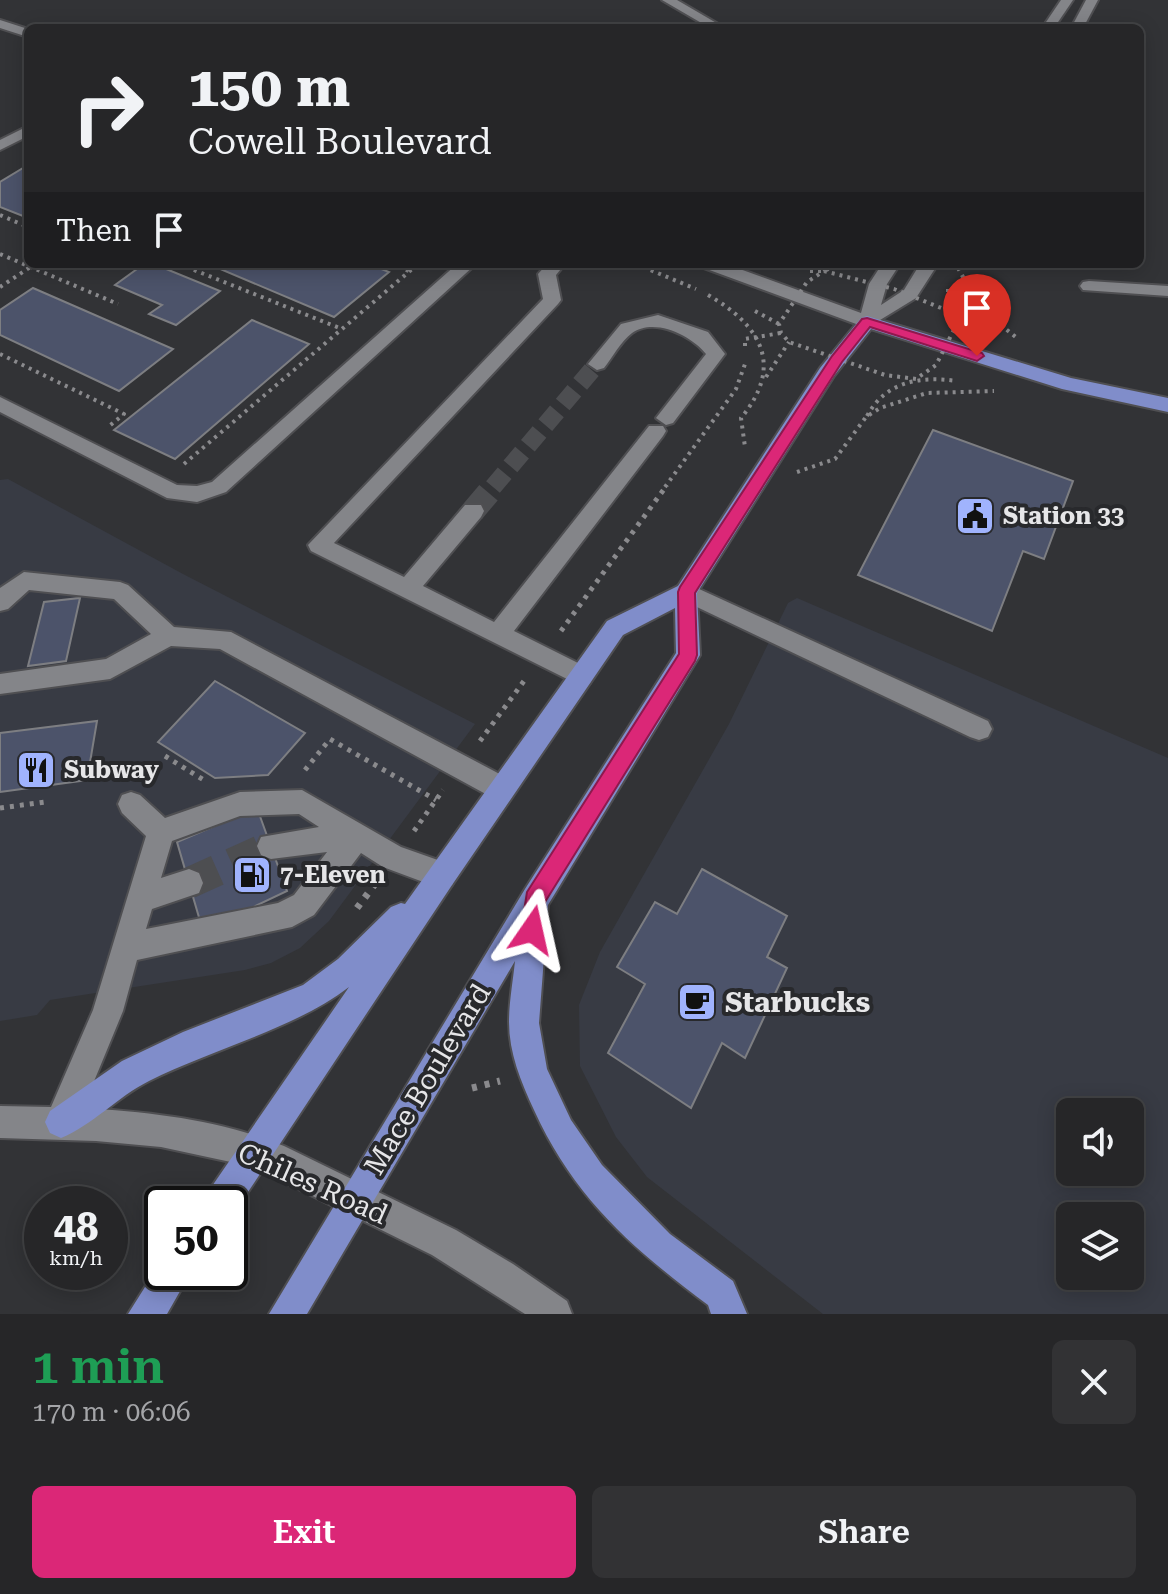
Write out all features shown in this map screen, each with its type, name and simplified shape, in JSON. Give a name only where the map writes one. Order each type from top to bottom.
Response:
[{"type":"main road","points":[[232,1186],[442,875],[615,628],[686,592],[827,372],[867,322],[1069,384],[1168,405]]},
{"type":"main road","name":"Mace Boulevard","points":[[287,1314],[535,899],[688,655],[686,592]]},
{"type":"main road","points":[[61,1122],[133,1072],[194,1043],[313,996],[348,969],[442,875]]},
{"type":"main road","points":[[535,899],[524,1023],[532,1071],[560,1131],[590,1177],[658,1246],[721,1293],[729,1314]]},
{"type":"main road","points":[[146,1314],[162,1290]]},
{"type":"street","points":[[668,0],[712,24]]},
{"type":"street","points":[[1051,24],[1067,0]]},
{"type":"street","points":[[1079,24],[1092,0]]},
{"type":"street","points":[[0,24],[24,32]]},
{"type":"street","points":[[0,146],[24,132]]},
{"type":"street","points":[[0,404],[174,493],[197,494],[219,487],[463,268]]},
{"type":"street","points":[[552,268],[547,274],[552,300],[319,545],[581,676]]},
{"type":"street","points":[[721,268],[867,322]]},
{"type":"street","points":[[867,322],[878,284],[888,268]]},
{"type":"street","points":[[867,322],[910,294],[926,268]]},
{"type":"street","points":[[1089,286],[1168,291]]},
{"type":"street","points":[[498,634],[716,354],[702,336],[658,321],[627,328],[597,364]]},
{"type":"street","points":[[407,589],[473,511]]},
{"type":"street","points":[[0,602],[24,581],[120,591],[168,636]]},
{"type":"street","points":[[686,592],[979,729]]},
{"type":"street","points":[[0,684],[110,669],[168,636],[223,639],[502,789]]},
{"type":"street","points":[[161,832],[240,804],[302,802],[393,858],[442,875]]},
{"type":"street","points":[[131,804],[161,832]]},
{"type":"street","points":[[61,1122],[108,1011],[161,832]]},
{"type":"street","points":[[271,846],[357,836]]},
{"type":"street","points":[[126,948],[282,917],[304,905],[357,836]]},
{"type":"street","points":[[140,899],[189,883]]},
{"type":"street","name":"Chiles Road","points":[[0,1122],[61,1122],[169,1133],[255,1151],[356,1198],[514,1282],[554,1314]]},
{"type":"path","points":[[0,215],[24,225]]},
{"type":"path","points":[[0,254],[24,262]]},
{"type":"path","points":[[0,287],[28,268]]},
{"type":"path","points":[[40,268],[118,304]]},
{"type":"path","points":[[189,268],[342,329]]},
{"type":"path","points":[[402,268],[410,271]]},
{"type":"path","points":[[175,473],[413,268]]},
{"type":"path","points":[[807,282],[824,271],[857,278]]},
{"type":"path","points":[[949,279],[948,300],[961,316]]},
{"type":"path","points":[[933,302],[961,316],[974,312]]},
{"type":"path","points":[[954,332],[961,316]]},
{"type":"path","points":[[765,378],[789,342],[781,333],[779,324],[783,317]]},
{"type":"path","points":[[462,766],[736,389],[745,368],[745,339],[781,333]]},
{"type":"path","points":[[0,354],[124,414],[99,435]]},
{"type":"path","points":[[751,488],[835,459],[875,400],[936,365]]},
{"type":"path","points":[[885,375],[964,382]]},
{"type":"path","points":[[916,379],[923,388]]},
{"type":"path","points":[[866,417],[880,408],[927,393],[1001,391],[977,384]]},
{"type":"path","points":[[0,808],[45,802]]},
{"type":"path","points":[[472,1088],[512,1078]]},
{"type":"shaded area","points":[[8,479],[183,574],[475,724],[329,921],[300,948],[271,963],[245,970],[50,1000],[37,1015],[0,1021],[0,480]]},
{"type":"shaded area","points":[[797,598],[1168,758],[1168,1314],[823,1314],[647,1177],[616,1137],[580,1066],[579,1005],[600,952],[729,724],[788,603]]},
{"type":"building","points":[[24,167],[24,216],[0,207],[0,182]]},
{"type":"building","points":[[138,268],[164,268],[220,291],[176,325],[149,314],[162,305],[115,285]]},
{"type":"building","points":[[218,268],[379,268],[389,272],[334,317]]},
{"type":"building","points":[[33,288],[173,349],[119,391],[0,335],[0,310]]},
{"type":"building","points":[[252,320],[309,344],[175,459],[114,430]]},
{"type":"building","name":"Station 33","points":[[933,430],[1073,481],[1044,559],[1023,551],[992,631],[858,575]]},
{"type":"building","points":[[80,598],[66,661],[28,666],[44,602]]},
{"type":"building","points":[[215,681],[305,733],[268,775],[215,778],[158,742]]},
{"type":"building","points":[[97,721],[87,780],[0,792],[0,733]]},
{"type":"building","points":[[257,808],[287,891],[203,931],[177,842]]},
{"type":"building","points":[[702,869],[787,916],[767,957],[787,968],[745,1058],[722,1043],[691,1108],[608,1053],[645,984],[617,967],[655,902],[677,914]]},
{"type":"tunnel","points":[[493,487],[597,364]]},
{"type":"tunnel","points":[[473,511],[495,485]]},
{"type":"tunnel","points":[[189,883],[271,846]]},
{"type":"place","name":"Station 33","points":[[975,516]]},
{"type":"place","name":"Subway","points":[[36,770]]},
{"type":"place","name":"7-Eleven","points":[[252,875]]},
{"type":"place","name":"Starbucks","points":[[697,1002]]},
{"type":"route","points":[[532,930],[535,899],[688,655],[686,592],[837,359],[867,322],[977,356]]}]
